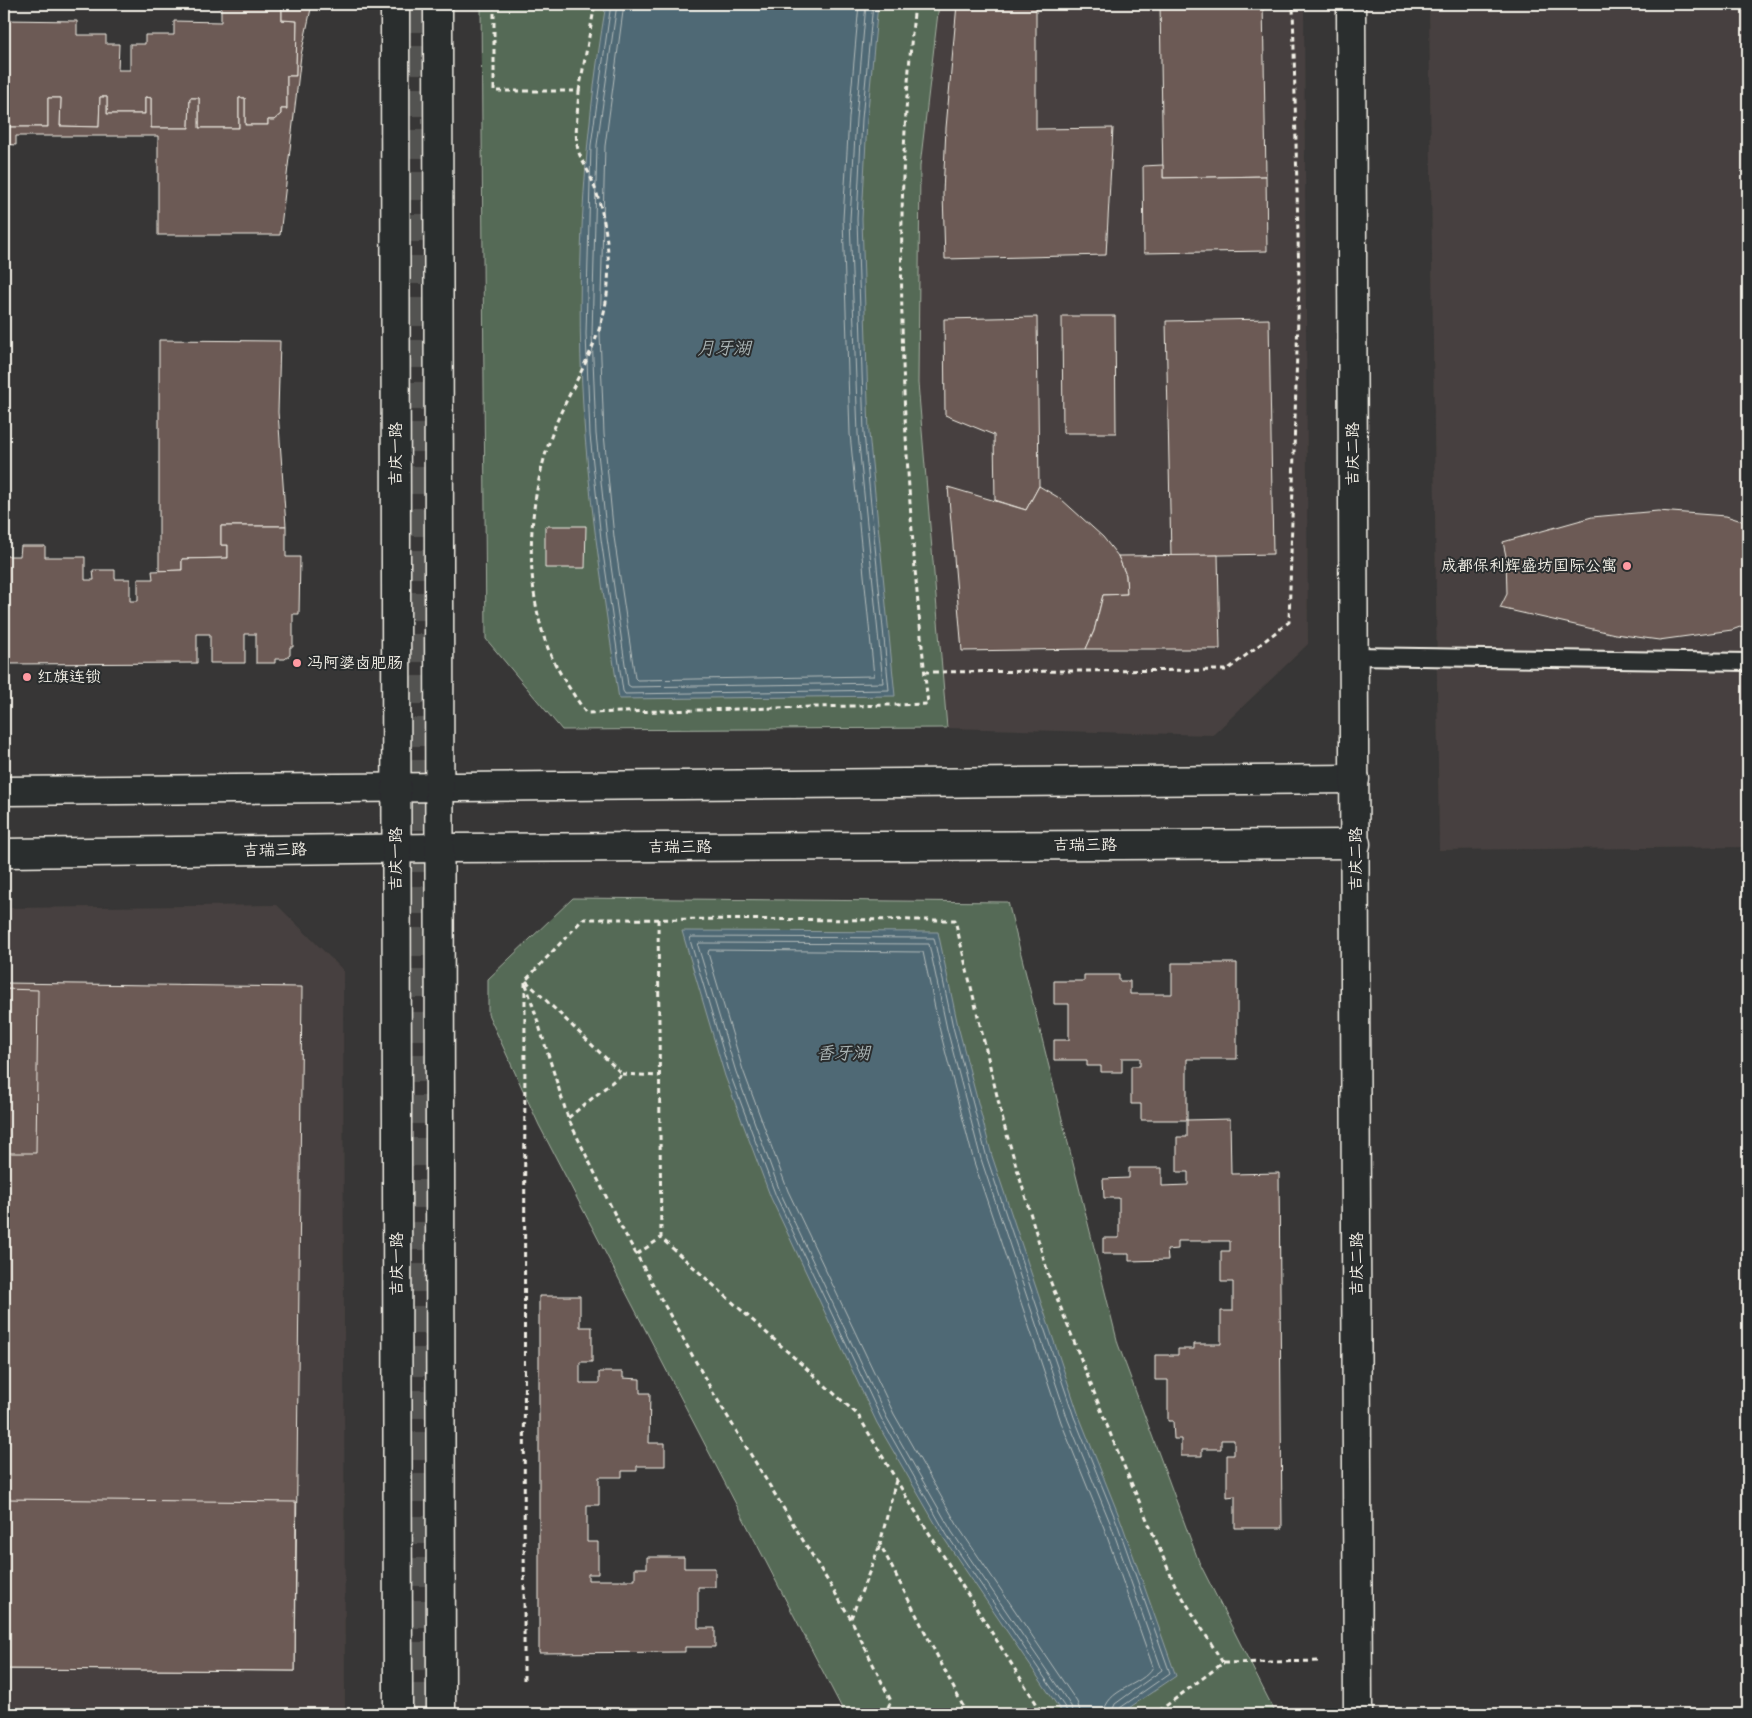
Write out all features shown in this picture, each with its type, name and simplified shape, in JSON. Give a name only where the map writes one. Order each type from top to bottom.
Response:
[{"type":"street","name":"吉庆一路","points":[[395,4],[398,1714]]},
{"type":"street","points":[[438,4],[442,1714]]},
{"type":"street","name":"吉庆二路","points":[[1351,4],[1356,844],[1358,1714]]},
{"type":"street","points":[[4,791],[1355,779]]},
{"type":"street","name":"吉瑞三路","points":[[4,853],[440,848],[1356,844]]},
{"type":"lane","points":[[1355,656],[1748,662]]},
{"type":"path","points":[[494,4],[494,91],[579,91]]},
{"type":"path","points":[[595,4],[579,91],[577,146],[593,182],[602,212],[607,244],[608,274],[606,303],[598,332],[558,420],[544,457],[533,527],[535,600],[544,638],[564,680],[586,712],[928,704],[906,433],[901,198],[915,4]]},
{"type":"path","points":[[924,672],[1228,670],[1289,622],[1299,282],[1293,4]]},
{"type":"path","points":[[524,1680],[525,981],[583,919],[955,920],[1004,1125],[1051,1283],[1112,1438],[1175,1585],[1223,1663]]},
{"type":"path","points":[[658,919],[661,1238],[858,1415],[896,1480],[1043,1714]]},
{"type":"path","points":[[525,981],[622,1074],[659,1076]]},
{"type":"path","points":[[525,981],[568,1118],[637,1254],[712,1391],[851,1618],[891,1701],[885,1714]]},
{"type":"path","points":[[568,1118],[622,1074]]},
{"type":"path","points":[[637,1254],[661,1238]]},
{"type":"path","points":[[851,1618],[880,1544],[896,1480]]},
{"type":"path","points":[[880,1544],[967,1714]]},
{"type":"path","points":[[1155,1714],[1223,1663],[1319,1661]]},
{"type":"shaded area","points":[[939,4],[1304,4],[1308,644],[1213,735],[947,728],[918,383],[920,166]]},
{"type":"shaded area","points":[[1429,4],[1748,4],[1748,847],[1439,850]]},
{"type":"shaded area","points":[[277,905],[343,970],[345,1714],[4,1714],[4,908]]},
{"type":"green space","name":"月牙湖","points":[[481,4],[939,4],[920,166],[918,383],[947,728],[562,730],[486,639]]},
{"type":"green space","points":[[573,898],[1008,902],[1118,1344],[1199,1562],[1276,1714],[845,1714],[539,1125],[488,1014],[488,979]]},
{"type":"water","name":"月牙湖","points":[[606,4],[878,4],[867,120],[862,219],[869,433],[895,696],[619,699],[591,502],[585,436],[580,328],[580,274],[586,165],[591,111]]},
{"type":"water","name":"香牙湖","points":[[682,931],[938,932],[958,1026],[992,1156],[1079,1416],[1121,1521],[1176,1676],[1120,1714],[1063,1714],[943,1537],[877,1423],[771,1198],[725,1076]]},
{"type":"building","points":[[212,4],[282,4],[282,20],[297,21],[296,76],[287,76],[287,109],[281,109],[281,114],[274,120],[268,120],[268,125],[245,125],[245,98],[239,98],[239,128],[199,128],[199,98],[190,98],[189,128],[151,128],[151,98],[145,97],[145,114],[107,114],[107,97],[100,97],[99,127],[60,126],[61,98],[48,98],[48,127],[9,127],[9,99],[4,99],[4,20],[77,21],[77,35],[106,35],[106,44],[119,44],[118,70],[130,70],[130,44],[145,44],[145,35],[174,35],[174,21],[221,22],[221,7],[212,6]]},
{"type":"building","points":[[282,4],[312,4],[301,55],[280,235],[158,235],[158,136],[16,136],[16,145],[4,144],[4,99],[9,99],[9,127],[48,127],[48,98],[61,98],[60,126],[99,127],[100,97],[107,97],[107,114],[145,114],[145,97],[151,98],[151,128],[189,128],[190,98],[199,98],[199,128],[239,128],[239,98],[245,98],[245,125],[268,125],[268,120],[274,120],[281,114],[281,109],[287,109],[287,76],[296,76],[297,21],[282,20]]},
{"type":"building","points":[[957,4],[1036,4],[1036,129],[1113,128],[1106,255],[945,259],[943,193],[946,128]]},
{"type":"building","points":[[1160,4],[1263,4],[1266,176],[1163,178]]},
{"type":"building","points":[[1163,165],[1163,178],[1266,176],[1267,251],[1144,253],[1143,166]]},
{"type":"building","points":[[1062,316],[1115,316],[1116,433],[1063,433]]},
{"type":"building","points":[[1037,317],[1039,486],[1026,510],[995,500],[994,435],[945,415],[944,319]]},
{"type":"building","points":[[1269,319],[1273,554],[1171,556],[1166,321]]},
{"type":"building","points":[[159,340],[280,341],[278,412],[286,526],[221,526],[221,545],[228,545],[228,558],[182,559],[182,570],[159,571]]},
{"type":"building","points":[[1039,486],[1061,499],[1103,537],[1118,556],[1126,575],[1127,594],[1103,595],[1094,631],[1086,649],[962,651],[948,487],[1026,510]]},
{"type":"building","name":"成都保利辉盛坊国际公寓","points":[[1658,511],[1726,516],[1748,523],[1748,624],[1732,630],[1659,640],[1615,634],[1500,608],[1507,594],[1506,556],[1503,542],[1592,517]]},
{"type":"building","points":[[221,526],[286,526],[286,557],[300,557],[299,614],[293,614],[293,647],[290,647],[290,655],[285,659],[275,659],[275,663],[256,663],[256,634],[245,634],[245,663],[210,663],[210,634],[197,634],[197,663],[4,664],[4,556],[20,556],[21,546],[45,546],[45,557],[85,557],[85,580],[94,580],[93,570],[115,570],[115,579],[130,579],[130,601],[138,601],[138,579],[153,579],[152,571],[182,570],[182,559],[228,558],[228,545],[221,545]]},
{"type":"building","points":[[545,526],[586,526],[585,568],[545,568]]},
{"type":"building","points":[[1218,555],[1220,649],[1086,649],[1094,631],[1103,595],[1127,594],[1126,575],[1118,556]]},
{"type":"building","points":[[1172,963],[1237,963],[1237,1059],[1187,1059],[1187,1120],[1141,1120],[1141,1104],[1131,1104],[1131,1066],[1140,1066],[1140,1058],[1122,1058],[1122,1072],[1101,1072],[1101,1066],[1087,1066],[1087,1060],[1054,1060],[1054,1040],[1069,1040],[1069,1004],[1054,1004],[1054,981],[1084,981],[1084,975],[1119,975],[1119,981],[1130,981],[1130,994],[1172,994]]},
{"type":"building","points":[[4,983],[302,987],[295,1671],[4,1669]]},
{"type":"building","points":[[4,989],[38,990],[36,1153],[4,1153]]},
{"type":"building","points":[[1230,1119],[1231,1174],[1279,1173],[1282,1528],[1235,1528],[1235,1496],[1227,1497],[1227,1455],[1234,1455],[1234,1440],[1221,1440],[1221,1449],[1202,1449],[1202,1456],[1181,1456],[1181,1439],[1174,1439],[1173,1421],[1168,1421],[1168,1380],[1155,1380],[1155,1355],[1178,1355],[1178,1349],[1194,1349],[1194,1344],[1221,1344],[1221,1311],[1233,1311],[1233,1282],[1221,1282],[1221,1251],[1230,1251],[1230,1241],[1178,1241],[1178,1249],[1167,1250],[1168,1260],[1129,1261],[1129,1254],[1103,1254],[1103,1238],[1119,1238],[1119,1198],[1104,1198],[1103,1179],[1129,1178],[1129,1168],[1162,1168],[1162,1186],[1188,1185],[1188,1172],[1177,1172],[1177,1137],[1187,1137],[1187,1120]]},
{"type":"building","points":[[539,1296],[580,1296],[580,1327],[592,1327],[592,1362],[580,1362],[580,1383],[599,1383],[599,1372],[623,1372],[623,1378],[640,1379],[640,1393],[650,1393],[649,1443],[665,1443],[665,1466],[637,1466],[637,1471],[622,1471],[622,1477],[599,1477],[599,1505],[587,1505],[587,1542],[598,1542],[598,1574],[588,1574],[588,1580],[635,1580],[635,1568],[647,1568],[647,1557],[684,1557],[684,1568],[715,1568],[715,1587],[698,1587],[698,1628],[715,1628],[715,1647],[685,1647],[685,1652],[539,1653]]},
{"type":"building","points":[[4,1499],[296,1502],[295,1671],[4,1669]]},
{"type":"tunnel","points":[[416,4],[419,1714]]},
{"type":"place","name":"成都保利辉盛坊国际公寓","points":[[1627,566]]},
{"type":"place","name":"冯阿婆卤肥肠","points":[[297,663]]},
{"type":"place","name":"红旗连锁","points":[[27,677]]}]
